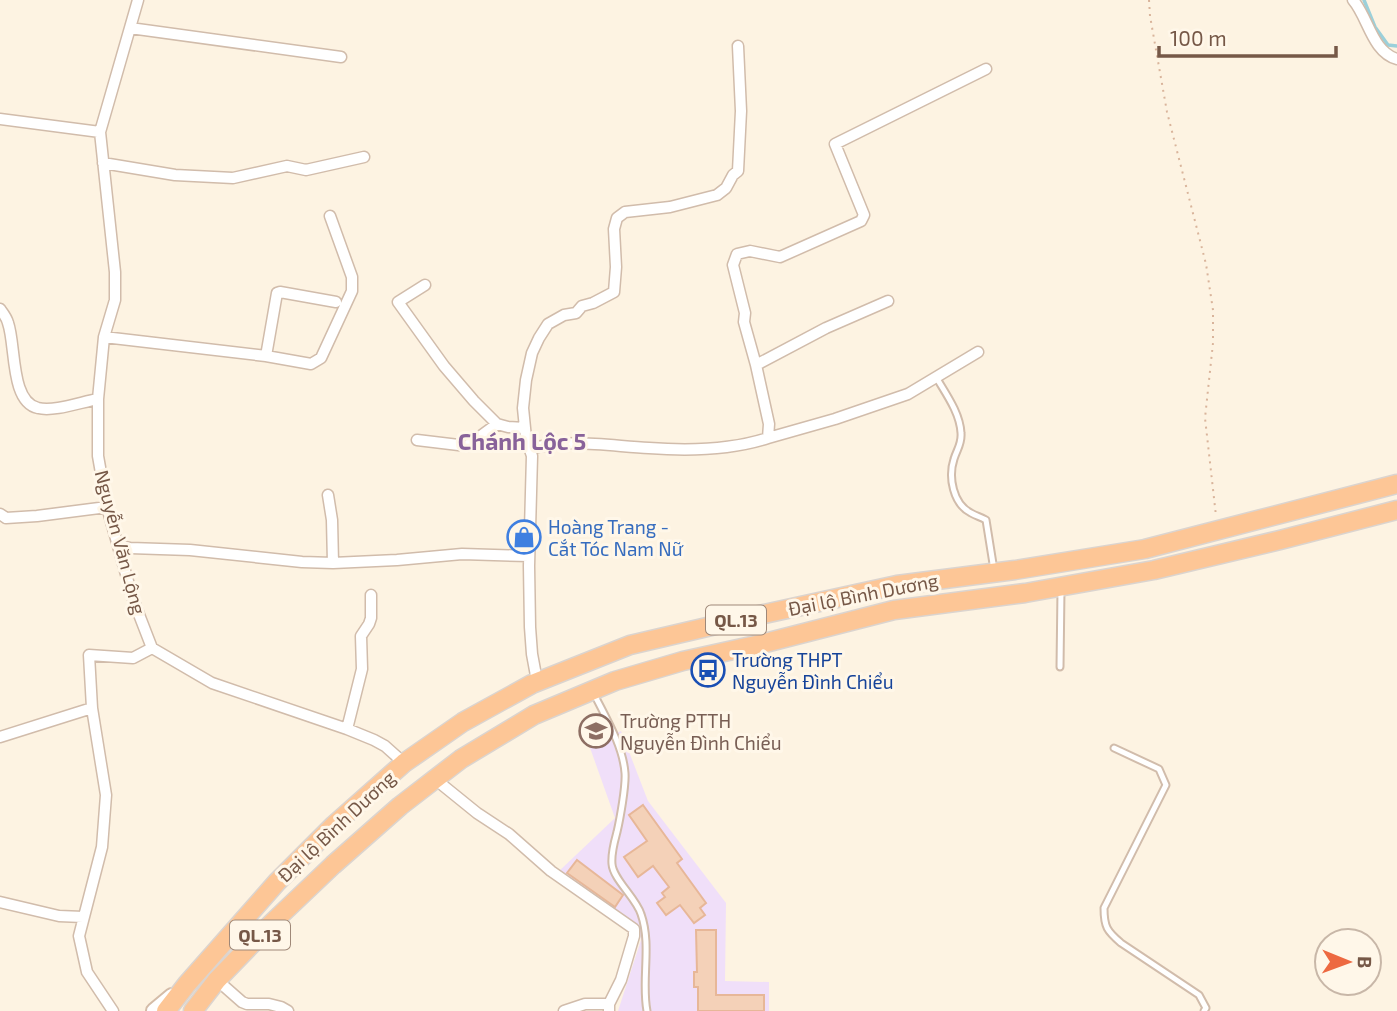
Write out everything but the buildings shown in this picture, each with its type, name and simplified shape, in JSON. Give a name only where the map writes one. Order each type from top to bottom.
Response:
[{"type":"highway","name":"Đại lộ Bình Dương","points":[[166,1011],[277,882],[334,825],[404,763],[463,722],[537,681],[630,645],[750,617],[897,585],[1145,549],[1397,484]]},
{"type":"highway","name":"Đại lộ Bình Dương","points":[[193,1011],[217,980],[333,865],[429,783],[461,759],[534,715],[615,681],[683,661],[894,610],[1024,593],[1154,570],[1397,510]]},
{"type":"highway","points":[[404,763],[429,783]]},
{"type":"main road","points":[[154,1011],[187,984]]},
{"type":"street","points":[[0,119],[100,132],[138,0]]},
{"type":"street","points":[[1353,0],[1359,6],[1382,49],[1389,57],[1397,59]]},
{"type":"street","points":[[130,27],[341,57]]},
{"type":"street","points":[[537,681],[531,641],[529,556],[533,456],[525,428],[523,408],[532,353],[548,324],[564,315],[576,313],[582,306],[614,292],[614,229],[617,218],[625,212],[670,207],[718,195],[738,171],[741,111],[738,46]]},
{"type":"street","points":[[768,438],[769,424],[744,322],[745,313],[733,265],[734,259],[737,254],[750,251],[780,257],[862,221],[864,215],[835,145],[986,69]]},
{"type":"street","name":"Nguyễn Văn Lộng","points":[[100,132],[115,272],[115,300],[104,337],[98,399],[98,456],[107,507],[133,599],[152,648]]},
{"type":"street","points":[[103,163],[175,175],[237,178],[287,166],[306,170],[364,157]]},
{"type":"street","points":[[104,337],[266,356],[311,364],[316,362],[321,358],[352,291],[352,277],[330,216]]},
{"type":"street","points":[[425,285],[398,302],[444,366],[497,424],[525,428]]},
{"type":"street","points":[[266,356],[277,293],[336,302]]},
{"type":"street","points":[[756,365],[825,328],[888,301]]},
{"type":"street","points":[[0,309],[8,323],[21,395],[29,405],[40,409],[54,408],[98,399]]},
{"type":"street","points":[[530,449],[549,443],[653,449],[707,448],[753,443],[908,394],[978,352]]},
{"type":"street","points":[[416,440],[467,446],[497,424]]},
{"type":"street","points":[[328,495],[332,520],[333,563]]},
{"type":"street","points":[[0,514],[6,518],[37,516],[107,507]]},
{"type":"street","points":[[118,545],[333,563],[462,554],[529,556]]},
{"type":"street","points":[[347,729],[362,669],[361,639],[371,618],[371,595]]},
{"type":"street","points":[[113,1011],[87,972],[79,936],[102,847],[106,795],[92,708],[89,655],[133,658],[152,648],[212,683],[374,740],[404,763]]},
{"type":"street","points":[[0,737],[92,708]]},
{"type":"street","points":[[429,783],[469,806],[509,834],[551,871],[634,929],[635,936],[609,1008],[585,1004],[564,1011]]},
{"type":"street","points":[[0,902],[59,916],[83,917]]},
{"type":"street","points":[[217,980],[242,1002],[269,1004],[288,1011]]},
{"type":"lane","points":[[936,377],[952,404],[961,430],[961,445],[953,460],[951,474],[954,491],[958,504],[985,520],[994,573]]},
{"type":"lane","points":[[1060,667],[1061,587]]},
{"type":"lane","points":[[592,691],[622,756],[626,775],[611,859],[612,869],[642,915],[645,929],[647,1011]]},
{"type":"lane","points":[[1114,748],[1159,769],[1166,785],[1104,908],[1104,923],[1109,933],[1121,943],[1199,995],[1206,1008],[1204,1011]]},
{"type":"path","points":[[1149,0],[1167,112],[1206,264],[1213,310],[1213,343],[1205,418],[1218,531]]},
{"type":"shaded area","points":[[621,731],[648,801],[726,903],[725,981],[769,982],[769,1011],[618,1011],[641,940],[639,930],[557,873],[615,818],[589,745]]},
{"type":"waterway","points":[[1364,0],[1375,27],[1388,45],[1397,46]]},
{"type":"place","name":"Hoàng Trang - Cắt Tóc Nam Nữ","points":[[524,537]]},
{"type":"place","name":"Trường THPT Nguyễn Đình Chiểu","points":[[708,670]]},
{"type":"place","name":"Trường PTTH Nguyễn Đình Chiểu","points":[[596,731]]},
{"type":"district","name":"Chánh Lộc 5","points":[[522,441]]}]
